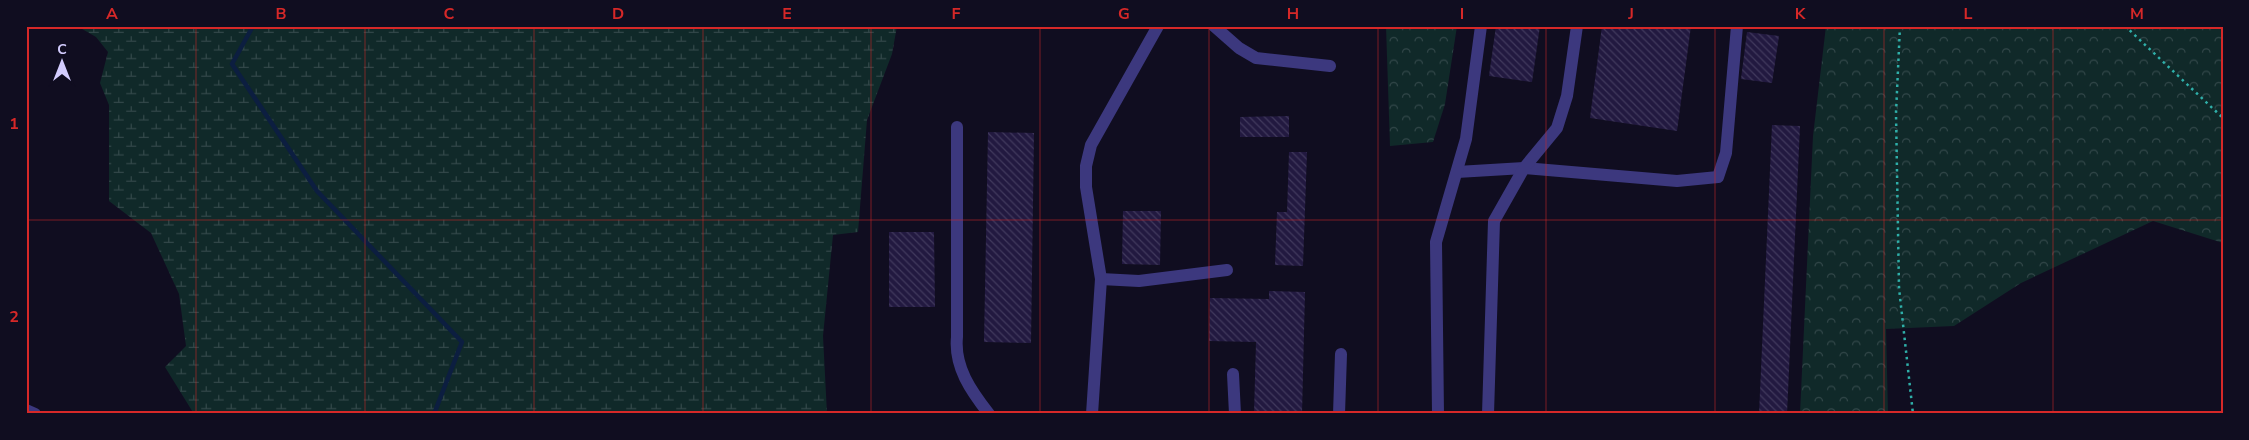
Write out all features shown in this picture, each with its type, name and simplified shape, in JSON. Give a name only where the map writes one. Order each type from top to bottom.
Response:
[{"type":"street","points":[[1092,414],[1101,279],[1086,187],[1086,166],[1091,145],[1158,26]]},
{"type":"street","points":[[1214,26],[1239,48],[1256,58],[1330,66]]},
{"type":"street","points":[[1438,414],[1436,242],[1466,139],[1481,26]]},
{"type":"street","points":[[1488,414],[1494,221],[1524,168],[1557,128],[1567,96],[1577,26]]},
{"type":"street","points":[[1456,172],[1524,168],[1677,182],[1718,177],[1726,153],[1737,26]]},
{"type":"street","points":[[957,127],[957,337],[955,353],[970,391],[989,414]]},
{"type":"street","points":[[1101,279],[1138,281],[1227,270]]},
{"type":"street","points":[[1339,414],[1341,354]]},
{"type":"street","points":[[1233,374],[1235,414]]},
{"type":"street","points":[[26,410],[35,414]]},
{"type":"path","points":[[1900,26],[1896,113],[1899,288],[1913,414]]},
{"type":"path","points":[[2124,26],[2223,118]]},
{"type":"green space","points":[[77,26],[897,26],[892,54],[867,120],[858,232],[833,235],[823,336],[827,414],[194,414],[165,367],[186,346],[179,294],[151,233],[109,201],[109,105],[100,83],[108,52],[96,37]]},
{"type":"green space","points":[[1386,26],[1457,26],[1445,104],[1433,142],[1390,146]]},
{"type":"green space","points":[[1826,26],[2223,26],[2223,243],[2153,221],[2021,283],[1954,326],[1886,329],[1888,414],[1800,414],[1813,136]]},
{"type":"building","points":[[1496,26],[1540,26],[1532,82],[1489,76]]},
{"type":"building","points":[[1602,26],[1691,26],[1677,131],[1590,118]]},
{"type":"building","points":[[1747,32],[1779,36],[1772,83],[1741,79]]},
{"type":"building","points":[[1289,116],[1289,137],[1240,137],[1240,117]]},
{"type":"building","points":[[1772,125],[1800,126],[1787,414],[1759,414]]},
{"type":"building","points":[[988,132],[1034,133],[1031,343],[984,342]]},
{"type":"building","points":[[1289,152],[1307,152],[1303,266],[1275,265],[1277,212],[1287,212]]},
{"type":"building","points":[[1123,211],[1161,211],[1160,265],[1122,264]]},
{"type":"building","points":[[889,232],[934,232],[935,307],[889,307]]},
{"type":"building","points":[[1269,291],[1305,292],[1302,414],[1254,414],[1256,342],[1209,341],[1210,298],[1269,299]]},
{"type":"waterway","points":[[253,26],[232,64],[317,191],[462,342],[434,414]]}]
